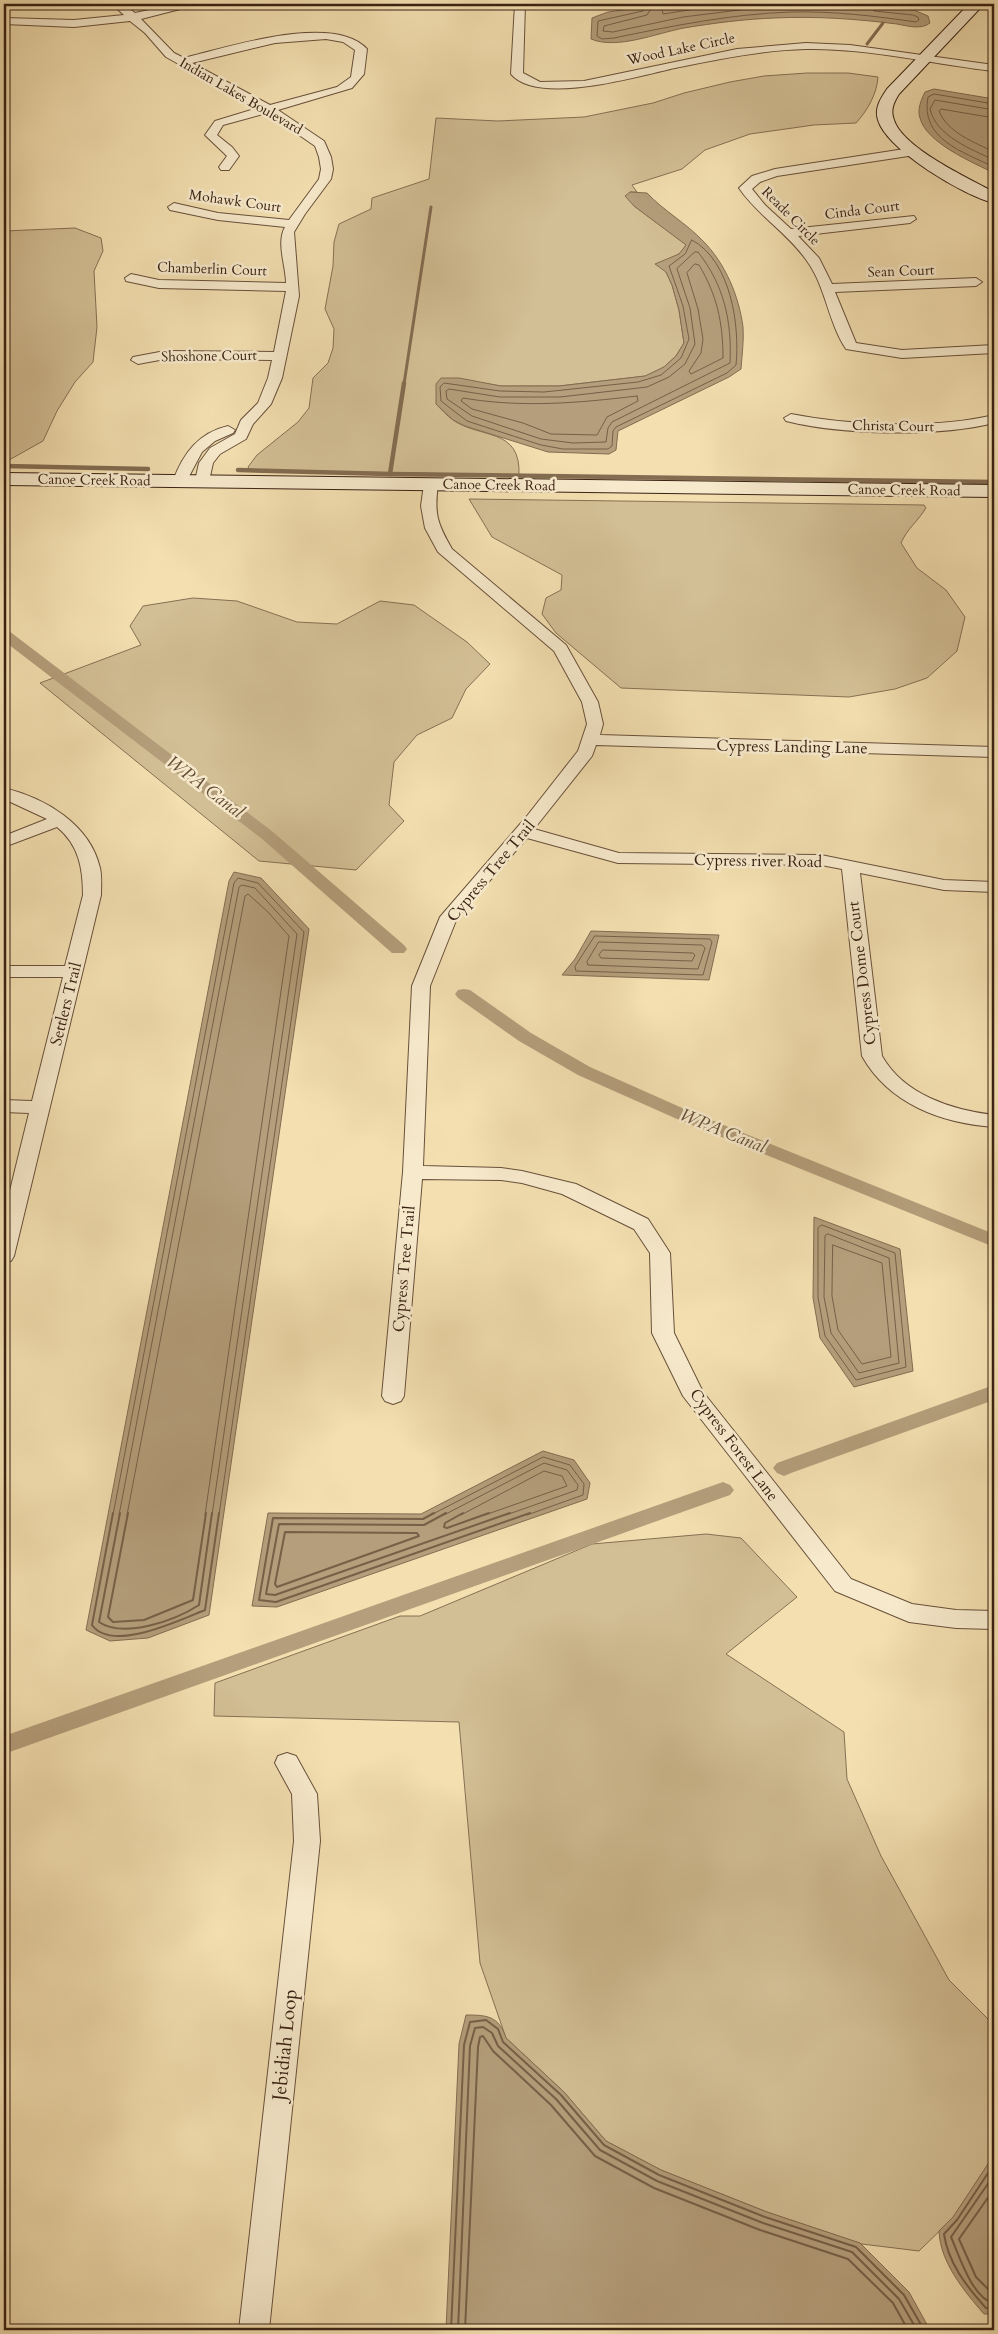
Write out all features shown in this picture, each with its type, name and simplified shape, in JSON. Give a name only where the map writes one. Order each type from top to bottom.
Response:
[{"type":"main road","points":[[976,4],[893,92],[884,106],[887,127],[911,152],[936,168],[994,198]]},
{"type":"main road","name":"Canoe Creek Road","points":[[4,478],[994,491]]},
{"type":"street","name":"Indian Lakes Boulevard","points":[[117,4],[149,30],[170,55],[308,134],[320,144],[325,158],[325,179],[298,213],[288,232],[292,287],[275,378],[264,404],[246,423],[241,436],[215,450],[206,462],[202,481]]},
{"type":"street","points":[[5,22],[73,23],[132,16],[188,4]]},
{"type":"street","name":"Wood Lake Circle","points":[[520,4],[517,74],[533,87],[584,84],[737,52],[783,47],[850,48],[994,68]]},
{"type":"street","points":[[182,62],[280,39],[306,35],[342,38],[358,45],[362,49],[358,79],[353,84],[219,123],[213,129],[211,135],[214,140],[230,150],[233,156],[226,167]]},
{"type":"street","name":"Reade Circle","points":[[911,152],[775,173],[756,179],[745,188],[750,196],[813,260],[828,288],[844,334],[851,346],[902,354],[956,353],[994,349]]},
{"type":"street","name":"Mohawk Court","points":[[174,207],[193,213],[244,221],[293,224]]},
{"type":"street","name":"Cinda Court","points":[[788,233],[910,219]]},
{"type":"street","name":"Chamberlin Court","points":[[131,278],[159,284],[292,287]]},
{"type":"street","name":"Sean Court","points":[[828,288],[976,282]]},
{"type":"street","name":"Shoshone Court","points":[[138,360],[165,355],[280,356]]},
{"type":"street","name":"Christa Court","points":[[791,418],[824,425],[934,428],[974,425],[994,419]]},
{"type":"street","name":"Indian Lakes Boulevard","points":[[180,481],[187,460],[194,449],[224,431],[246,423]]},
{"type":"street","name":"Cypress Tree Trail","points":[[393,1396],[413,1172],[421,986],[449,918],[524,832],[586,752],[595,724],[590,702],[560,648],[446,552],[432,528],[428,506],[431,484]]},
{"type":"street","name":"Cypress Landing Lane","points":[[590,740],[994,752]]},
{"type":"street","name":"Settlers Trail","points":[[4,793],[31,803],[61,820],[79,838],[90,864],[92,895],[4,1256]]},
{"type":"street","points":[[4,842],[61,820]]},
{"type":"street","name":"Cypress river Road","points":[[524,832],[618,858],[778,862],[821,860],[944,886],[994,887]]},
{"type":"street","name":"Cypress Dome Court","points":[[850,865],[872,1056],[882,1073],[907,1094],[975,1120],[994,1121]]},
{"type":"street","points":[[4,971],[73,972]]},
{"type":"street","points":[[4,1106],[40,1107]]},
{"type":"street","name":"Cypress Forest Lane","points":[[413,1172],[501,1174],[522,1177],[569,1190],[641,1224],[660,1253],[663,1333],[694,1396],[843,1585],[909,1612],[956,1619],[994,1620]]},
{"type":"street","name":"Jebidiah Loop","points":[[254,2330],[307,1841],[304,1794],[288,1763]]},
{"type":"shaded area","points":[[848,73],[878,77],[876,90],[871,102],[856,123],[814,125],[750,134],[705,150],[682,169],[632,185],[637,192],[630,192],[634,206],[687,245],[679,254],[666,261],[666,272],[679,310],[684,343],[676,356],[664,367],[646,376],[559,386],[501,386],[482,383],[436,404],[451,418],[464,426],[506,442],[513,449],[518,460],[519,475],[250,470],[248,467],[257,455],[298,422],[309,408],[313,378],[328,363],[333,348],[334,329],[325,309],[333,266],[334,242],[339,224],[371,209],[372,198],[429,179],[436,118],[498,121],[584,117],[653,103],[730,82],[764,76]]},
{"type":"shaded area","points":[[75,228],[101,238],[103,251],[94,271],[97,327],[93,362],[75,382],[57,411],[43,441],[9,460],[4,458],[4,231]]},
{"type":"shaded area","points":[[469,499],[924,505],[926,508],[906,533],[901,543],[917,568],[946,590],[965,617],[957,651],[927,678],[895,689],[849,697],[621,688],[556,633],[542,614],[546,598],[561,590],[562,575],[492,537]]},
{"type":"shaded area","points":[[193,598],[237,601],[297,622],[337,624],[380,601],[414,605],[467,642],[490,664],[466,689],[452,718],[417,735],[394,762],[389,805],[404,821],[356,870],[259,861],[40,683],[141,645],[130,626],[143,606]]},
{"type":"shaded area","points":[[706,1534],[741,1538],[797,1597],[726,1654],[844,1732],[847,1779],[881,1856],[949,1980],[994,2025],[994,2155],[953,2218],[919,2251],[862,2244],[767,2212],[661,2170],[606,2141],[564,2092],[506,2038],[480,1963],[459,1722],[214,1716],[215,1683],[400,1616],[420,1616],[592,1544]]},
{"type":"water","points":[[666,4],[852,4],[914,10],[928,16],[930,23],[914,27],[882,22],[806,17],[730,22],[684,28],[625,42],[601,42],[591,39],[592,18],[608,12]]},
{"type":"water","points":[[934,89],[994,99],[994,173],[963,158],[941,144],[924,127],[919,115],[920,105],[925,92]]},
{"type":"water","points":[[630,192],[647,193],[696,235],[718,259],[730,281],[741,315],[743,337],[741,369],[729,377],[618,431],[616,450],[609,454],[548,452],[465,426],[453,420],[436,404],[436,384],[441,378],[459,378],[501,386],[559,386],[645,376],[664,367],[676,356],[684,343],[679,310],[666,272],[655,264],[679,254],[686,245],[634,206],[625,196]]},
{"type":"water","points":[[234,872],[261,878],[309,929],[209,1615],[148,1638],[110,1641],[86,1630],[229,881]]},
{"type":"water","points":[[591,931],[719,935],[709,980],[562,975],[575,959]]},
{"type":"water","points":[[814,1217],[900,1249],[913,1371],[854,1387],[820,1338],[813,1298]]},
{"type":"water","points":[[543,1451],[574,1460],[590,1483],[587,1499],[277,1607],[252,1606],[268,1513],[421,1514]]},
{"type":"water","points":[[466,2015],[486,2016],[496,2021],[506,2038],[564,2092],[606,2141],[661,2170],[767,2212],[860,2243],[909,2292],[930,2330],[446,2330],[459,2044]]},
{"type":"water","points":[[994,2155],[994,2314],[984,2314],[961,2286],[948,2265],[940,2243],[939,2231],[953,2217]]},
{"type":"waterway","points":[[867,44],[883,23]]},
{"type":"waterway","points":[[404,384],[431,207]]},
{"type":"waterway","points":[[390,474],[404,383]]},
{"type":"waterway","points":[[4,466],[148,469]]},
{"type":"waterway","points":[[238,470],[390,474]]},
{"type":"waterway","points":[[390,474],[994,482]]},
{"type":"waterway","name":"WPA Canal","points":[[4,634],[267,835],[398,949]]},
{"type":"waterway","name":"WPA Canal","points":[[464,994],[525,1037],[584,1071],[683,1115],[994,1241]]},
{"type":"waterway","points":[[784,1468],[994,1392]]},
{"type":"waterway","points":[[4,1745],[723,1490]]}]
